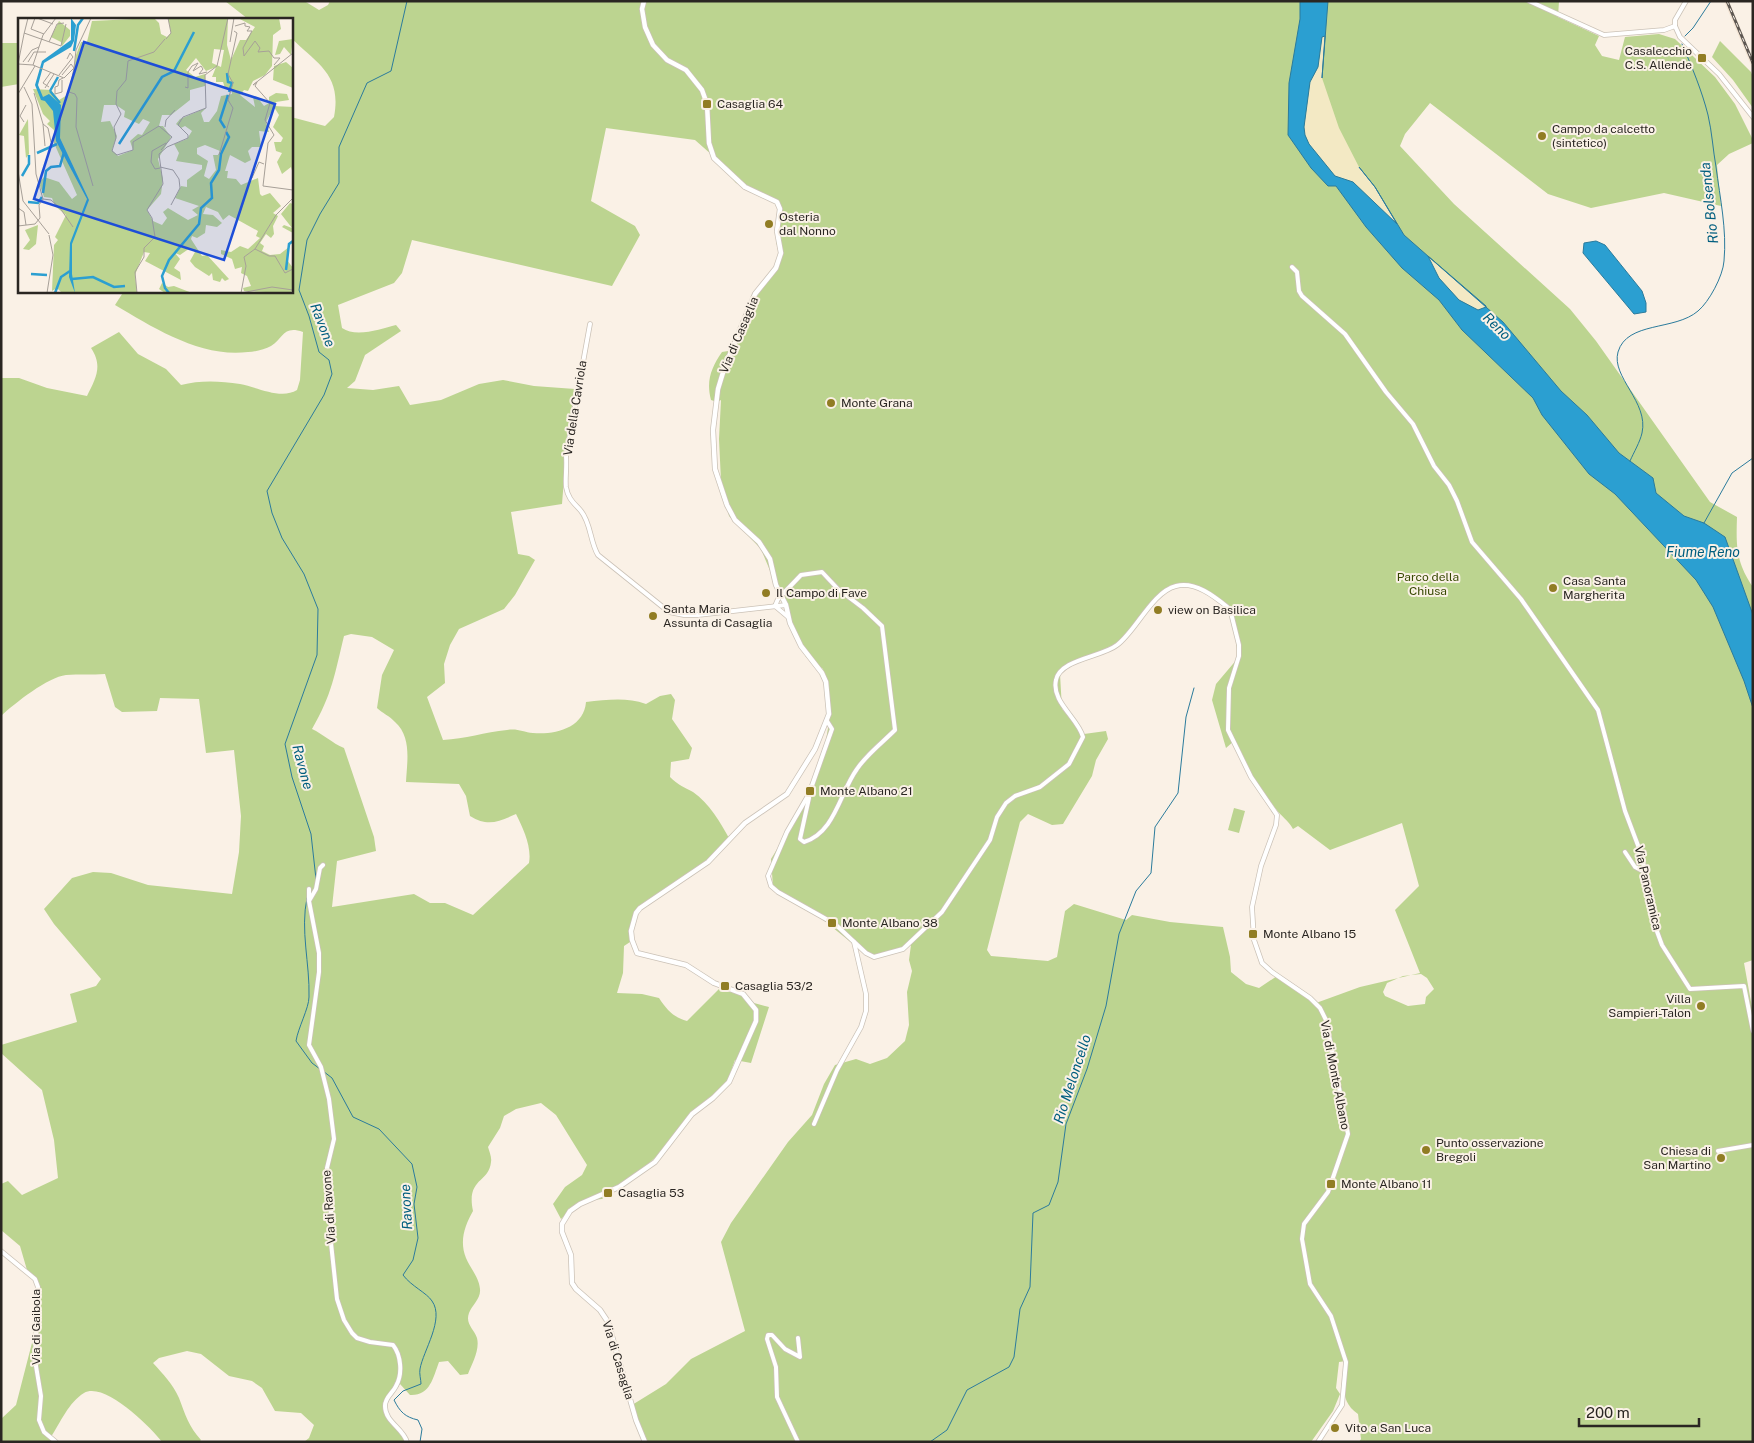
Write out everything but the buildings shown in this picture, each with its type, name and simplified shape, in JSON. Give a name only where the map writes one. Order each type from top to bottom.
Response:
[{"type":"street","name":"Via di Casaglia","points":[[644,1],[642,9],[645,27],[653,45],[667,60],[686,70],[702,90],[707,104],[709,144],[714,158],[745,187],[777,202],[780,209],[777,231],[781,253],[776,268],[755,294],[725,366],[718,389],[713,430],[715,469],[727,505],[735,520],[758,542],[770,558],[786,605],[788,617],[800,646],[822,673],[826,682],[829,714],[816,750],[787,794],[745,824],[708,862],[640,908],[633,921],[632,940],[637,953],[686,965],[714,983],[743,994],[754,1005],[757,1014],[753,1030],[729,1082],[713,1098],[692,1114],[655,1162],[619,1187],[580,1204],[570,1211],[562,1224],[562,1232],[571,1255],[572,1283],[576,1289],[600,1310],[608,1322],[636,1420],[645,1442]]},
{"type":"street","points":[[1529,1],[1604,36],[1664,30],[1675,26]]},
{"type":"street","points":[[1686,1],[1675,20],[1675,26],[1680,37],[1725,80],[1753,117]]},
{"type":"street","name":"Via Panoramica","points":[[1292,267],[1297,272],[1299,291],[1302,296],[1345,334],[1386,392],[1413,424],[1434,466],[1449,485],[1472,542],[1522,598],[1598,710],[1625,811],[1633,828],[1645,872],[1655,926],[1662,945],[1686,984],[1694,990],[1743,985],[1753,1032]]},
{"type":"street","name":"Via della Cavriola","points":[[590,324],[566,456],[568,473],[566,485],[571,501],[582,513],[593,547],[598,555],[669,612],[684,616],[786,605]]},
{"type":"street","name":"Via di Monte Albano","points":[[782,596],[801,575],[822,572],[838,589],[880,624],[884,636],[895,721],[895,730],[856,769],[831,820],[811,840],[804,842],[800,839],[809,794],[832,729],[827,721]]},
{"type":"street","name":"Via di Monte Albano","points":[[809,794],[787,832],[768,876],[769,880],[778,892],[835,924],[866,953],[874,957],[903,949],[942,912],[990,840],[997,817],[1006,803],[1015,796],[1040,787],[1053,777],[1069,764],[1081,744],[1083,737],[1081,730],[1057,693],[1055,682],[1059,672],[1075,662],[1106,652],[1117,645],[1158,598],[1173,586],[1194,586],[1216,598],[1232,612],[1239,645],[1239,656],[1229,688],[1228,730],[1251,777],[1276,812],[1276,825],[1261,866],[1252,907],[1254,940],[1262,963],[1310,998],[1320,1008],[1326,1020],[1348,1127],[1344,1148],[1328,1192],[1304,1224],[1302,1237],[1310,1284],[1330,1316],[1346,1362],[1342,1405],[1318,1442]]},
{"type":"street","points":[[782,596],[778,599],[775,606],[788,617]]},
{"type":"street","points":[[1625,852],[1635,866],[1645,872]]},
{"type":"street","points":[[309,901],[316,889],[320,868],[323,865]]},
{"type":"street","name":"Via di Ravone","points":[[309,889],[309,901],[319,953],[319,972],[309,1046],[323,1073],[334,1139],[327,1168],[331,1196],[331,1243],[337,1299],[344,1320],[352,1333],[358,1338],[370,1342],[393,1345],[398,1351],[400,1362],[397,1384],[388,1396],[385,1408],[390,1421],[402,1431],[407,1442]]},
{"type":"street","points":[[814,1124],[836,1070],[861,1027],[866,1011],[866,994],[853,940]]},
{"type":"street","points":[[1718,1151],[1753,1145]]},
{"type":"street","name":"Via di Gaibola","points":[[1,1251],[35,1279],[38,1287],[35,1360],[41,1396],[39,1420],[44,1432],[56,1442]]},
{"type":"street","points":[[798,1338],[800,1357],[785,1349],[772,1335],[768,1335],[767,1339],[776,1367],[775,1390],[777,1397],[798,1442]]},
{"type":"shaded area","points":[[1724,1],[1729,1],[1753,59],[1753,70]]},
{"type":"green space","name":"Parco della Chiusa","points":[[225,1],[306,2],[319,10],[328,5],[330,1],[1559,1],[1558,17],[1599,36],[1595,45],[1602,56],[1619,60],[1625,37],[1659,34],[1675,39],[1715,77],[1735,104],[1753,140],[1753,143],[1729,154],[1717,165],[1721,206],[1664,193],[1591,208],[1548,194],[1430,103],[1405,134],[1400,146],[1454,204],[1570,309],[1596,341],[1710,502],[1737,517],[1738,554],[1743,570],[1753,587],[1753,960],[1744,963],[1753,1013],[1753,1441],[1359,1442],[1361,1439],[1358,1414],[1348,1403],[1344,1391],[1346,1361],[1339,1362],[1336,1388],[1340,1394],[1333,1411],[1311,1442],[645,1442],[632,1405],[666,1384],[691,1359],[745,1331],[721,1242],[731,1223],[788,1142],[812,1115],[824,1084],[835,1065],[856,1059],[870,1064],[887,1058],[905,1041],[909,1025],[907,992],[912,971],[909,960],[911,945],[878,957],[875,955],[869,957],[816,914],[773,887],[771,859],[798,815],[823,758],[829,722],[823,669],[806,657],[761,549],[729,516],[721,481],[719,439],[721,400],[717,402],[711,400],[709,381],[710,375],[722,352],[734,350],[742,321],[780,258],[776,241],[782,208],[776,200],[736,183],[712,155],[695,140],[606,128],[591,201],[635,226],[640,235],[612,286],[412,240],[402,273],[394,283],[338,305],[342,328],[348,331],[369,332],[396,325],[401,331],[365,355],[355,381],[347,388],[373,390],[399,386],[410,405],[441,400],[479,384],[503,380],[534,386],[575,389],[568,428],[562,504],[511,512],[518,554],[529,556],[535,560],[515,595],[504,609],[459,629],[450,645],[444,664],[445,683],[427,697],[443,740],[511,730],[550,733],[574,724],[584,711],[586,702],[624,700],[646,704],[660,696],[671,694],[675,700],[672,719],[692,748],[689,759],[671,762],[670,777],[693,792],[704,802],[719,820],[730,840],[692,876],[648,903],[637,913],[633,925],[633,940],[624,946],[623,973],[617,993],[642,994],[659,998],[671,1013],[687,1021],[721,987],[744,993],[754,1003],[769,1007],[751,1063],[735,1060],[726,1085],[695,1109],[661,1152],[645,1167],[602,1199],[590,1200],[572,1209],[561,1219],[553,1204],[565,1187],[582,1175],[587,1165],[556,1115],[541,1103],[516,1109],[504,1116],[500,1128],[488,1147],[491,1158],[489,1169],[473,1192],[473,1211],[465,1228],[463,1239],[466,1258],[480,1289],[479,1296],[468,1317],[478,1343],[475,1357],[468,1374],[460,1375],[448,1361],[439,1362],[430,1385],[422,1393],[410,1395],[400,1384],[385,1400],[384,1409],[406,1442],[304,1442],[309,1438],[314,1425],[301,1413],[275,1411],[262,1388],[252,1381],[229,1376],[201,1354],[187,1351],[159,1358],[153,1363],[174,1388],[190,1425],[201,1440],[199,1442],[162,1442],[148,1426],[126,1407],[103,1393],[93,1391],[84,1393],[69,1407],[51,1437],[57,1442],[1,1442],[1,1419],[16,1405],[33,1339],[39,1294],[37,1279],[27,1270],[20,1246],[1,1230],[1,1184],[8,1181],[22,1195],[58,1178],[54,1140],[42,1090],[1,1053],[1,1045],[77,1022],[70,994],[96,986],[101,979],[54,924],[44,909],[72,878],[93,872],[111,873],[148,885],[232,894],[239,852],[241,816],[234,750],[206,753],[199,699],[160,698],[157,711],[122,712],[115,707],[105,674],[66,675],[41,685],[1,716],[1,378],[19,378],[47,388],[87,396],[97,372],[97,361],[91,348],[119,332],[138,354],[166,369],[181,385],[195,382],[218,382],[240,384],[284,394],[297,390],[300,380],[303,332],[296,330],[288,331],[271,346],[257,351],[230,353],[196,346],[178,339],[115,305],[123,292],[292,292],[292,117],[325,126],[334,117],[336,103],[331,80],[319,63],[292,39],[292,18],[247,18]],"holes":[[[1185,584],[1211,595],[1233,613],[1238,658],[1216,684],[1212,700],[1226,748],[1234,741],[1247,767],[1263,792],[1293,829],[1298,826],[1330,850],[1402,823],[1419,886],[1395,910],[1420,973],[1411,975],[1421,974],[1427,978],[1434,989],[1426,997],[1425,1004],[1408,1006],[1385,996],[1383,992],[1387,983],[1398,978],[1360,987],[1316,1003],[1277,976],[1259,988],[1246,984],[1231,972],[1230,957],[1223,927],[1170,922],[1132,915],[1126,920],[1074,904],[1065,911],[1057,957],[1048,961],[991,956],[987,950],[1020,822],[1028,814],[1052,825],[1063,824],[1092,776],[1096,760],[1108,739],[1106,731],[1084,734],[1080,743],[1081,729],[1062,709],[1060,674],[1081,658],[1117,648],[1169,587]],[[351,634],[372,637],[394,650],[382,675],[377,708],[393,720],[404,735],[407,750],[406,782],[459,784],[466,796],[470,816],[482,821],[493,822],[516,814],[526,838],[530,857],[529,863],[473,915],[445,903],[430,903],[414,894],[332,907],[337,861],[376,851],[374,837],[344,748],[312,729],[329,694],[344,636]]]},
{"type":"green space","points":[[1720,41],[1751,72],[1753,77],[1753,108],[1733,80],[1712,57]]},
{"type":"green space","points":[[1,43],[18,43],[18,84],[1,87]]},
{"type":"green space","points":[[1234,808],[1245,811],[1239,833],[1228,830]]},
{"type":"sand","points":[[1325,35],[1322,78],[1339,128],[1359,167],[1375,187],[1399,227],[1353,182],[1335,176],[1309,144],[1305,135],[1304,127],[1310,82],[1318,67],[1322,37]]},
{"type":"sand","points":[[1426,255],[1486,307],[1478,310],[1459,300],[1439,278]]},
{"type":"water","name":"Fiume Reno","points":[[1300,1],[1328,1],[1322,78],[1325,36],[1322,37],[1318,67],[1310,82],[1304,127],[1309,144],[1335,176],[1353,182],[1397,224],[1375,187],[1404,235],[1428,256],[1439,278],[1459,300],[1478,310],[1486,307],[1503,322],[1561,391],[1587,415],[1619,453],[1653,478],[1656,493],[1684,516],[1704,523],[1725,537],[1753,615],[1753,708],[1744,681],[1713,607],[1696,580],[1615,494],[1589,474],[1542,415],[1533,398],[1462,330],[1439,300],[1402,268],[1366,227],[1336,186],[1328,186],[1311,168],[1288,135],[1289,83],[1300,19]]},
{"type":"water","points":[[1596,241],[1605,245],[1642,291],[1646,303],[1646,312],[1634,314],[1583,253],[1584,243]]},
{"type":"waterway","name":"Ravone","points":[[316,879],[311,834],[292,777],[285,744],[317,655],[318,609],[304,574],[282,538],[272,513],[267,491],[324,395],[332,374],[329,360],[319,352],[309,316],[299,290],[307,240],[339,183],[339,147],[367,83],[391,71],[407,1]]},
{"type":"waterway","name":"Rio Bolsenda","points":[[1685,36],[1693,28],[1711,1]]},
{"type":"waterway","name":"Rio Bolsenda","points":[[1630,461],[1641,436],[1643,422],[1636,400],[1620,371],[1617,361],[1618,352],[1623,342],[1631,335],[1677,321],[1698,311],[1707,302],[1715,288],[1724,261],[1723,214],[1709,121],[1700,88],[1682,44]]},
{"type":"waterway","points":[[1704,523],[1732,473],[1753,458]]},
{"type":"waterway","name":"Rio Meloncello","points":[[930,1442],[947,1430],[967,1390],[1009,1367],[1014,1357],[1020,1309],[1030,1287],[1033,1213],[1049,1205],[1058,1182],[1066,1124],[1087,1069],[1106,1006],[1119,934],[1136,891],[1151,873],[1155,827],[1178,793],[1186,717],[1194,688]]},
{"type":"waterway","name":"Ravone","points":[[307,898],[304,922],[309,997],[296,1041],[312,1063],[320,1069]]},
{"type":"waterway","name":"Ravone","points":[[323,1071],[332,1078],[353,1117],[379,1129],[412,1164],[417,1187],[414,1204],[418,1238],[413,1260],[403,1275],[432,1301],[436,1317],[435,1326],[420,1369],[421,1384],[403,1391],[394,1400],[403,1413],[418,1420],[422,1429],[420,1442]]},
{"type":"railway","points":[[1727,1],[1753,63]]},
{"type":"place","name":"Casalecchio C.S. Allende","points":[[1702,58]]},
{"type":"place","name":"Casaglia 64","points":[[707,104]]},
{"type":"place","name":"Campo da calcetto (sintetico)","points":[[1542,136]]},
{"type":"place","name":"Osteria dal Nonno","points":[[769,224]]},
{"type":"place","name":"Monte Grana","points":[[831,403]]},
{"type":"place","name":"Casa Santa Margherita","points":[[1553,588]]},
{"type":"place","name":"Il Campo di Fave","points":[[766,593]]},
{"type":"place","name":"view on Basilica","points":[[1158,610]]},
{"type":"place","name":"Santa Maria Assunta di Casaglia","points":[[653,616]]},
{"type":"place","name":"Monte Albano 21","points":[[810,791]]},
{"type":"place","name":"Monte Albano 38","points":[[832,923]]},
{"type":"place","name":"Monte Albano 15","points":[[1253,934]]},
{"type":"place","name":"Casaglia 53/2","points":[[725,986]]},
{"type":"place","name":"Villa Sampieri-Talon","points":[[1701,1006]]},
{"type":"place","name":"Punto osservazione Bregoli","points":[[1426,1150]]},
{"type":"place","name":"Chiesa di San Martino","points":[[1721,1158]]},
{"type":"place","name":"Monte Albano 11","points":[[1331,1184]]},
{"type":"place","name":"Casaglia 53","points":[[608,1193]]},
{"type":"place","name":"Vito a San Luca","points":[[1335,1428]]},
{"type":"water label","name":"Reno","points":[[1497,326]]}]
